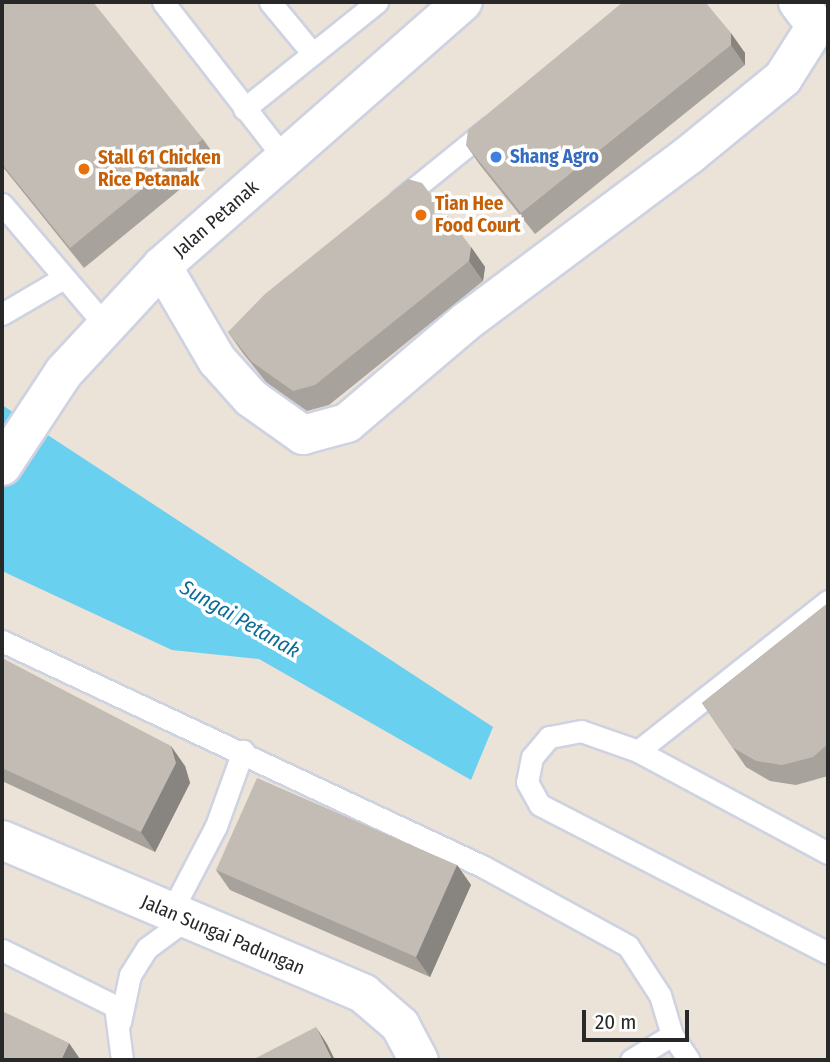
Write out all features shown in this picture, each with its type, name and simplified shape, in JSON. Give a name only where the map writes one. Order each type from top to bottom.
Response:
[{"type":"street","name":"Jalan Petanak","points":[[2,466],[46,399],[106,326],[162,266],[462,2]]},
{"type":"street","points":[[162,266],[226,351],[251,398],[303,435],[347,423],[467,321],[690,155],[783,78],[816,26],[798,2]]},
{"type":"street","name":"Jalan Sungai Padungan","points":[[2,840],[364,994],[400,1025],[419,1060]]},
{"type":"lane","points":[[163,2],[285,159]]},
{"type":"lane","points":[[270,2],[313,54]]},
{"type":"lane","points":[[244,109],[377,2]]},
{"type":"lane","points":[[379,216],[508,114]]},
{"type":"lane","points":[[2,204],[62,279],[106,326]]},
{"type":"lane","points":[[2,314],[62,279]]},
{"type":"lane","points":[[638,751],[828,601]]},
{"type":"lane","points":[[2,641],[243,751],[484,867],[628,946],[660,995],[672,1035],[690,1060]]},
{"type":"lane","points":[[828,853],[638,751],[580,731],[549,737],[532,757],[527,782],[540,805],[828,953]]},
{"type":"lane","points":[[119,1031],[130,975],[147,948],[178,917],[216,826],[243,751]]},
{"type":"lane","points":[[2,950],[115,1006],[122,1060]]},
{"type":"lane","points":[[631,1060],[672,1035]]},
{"type":"water","name":"Sungai Petanak","points":[[2,405],[493,727],[471,780],[259,659],[172,650],[2,571]]},
{"type":"building","points":[[2,2],[93,2],[203,139],[70,248],[2,164]]},
{"type":"building","points":[[623,2],[705,2],[731,33],[731,45],[521,213],[466,145],[468,130]]},
{"type":"building","points":[[408,179],[422,183],[471,247],[469,261],[315,385],[293,391],[252,362],[228,332],[265,294]]},
{"type":"building","points":[[828,603],[828,744],[813,757],[782,765],[756,761],[732,747],[702,703]]},
{"type":"building","points":[[2,658],[171,746],[176,763],[141,832],[2,768]]},
{"type":"building","points":[[257,778],[457,865],[416,957],[216,870]]},
{"type":"building","points":[[2,1011],[69,1043],[61,1060],[2,1060]]},
{"type":"building","points":[[316,1027],[332,1060],[257,1060],[256,1058]]},
{"type":"place","name":"Shang Agro","points":[[496,157]]},
{"type":"place","name":"Stall 61 Chicken Rice Petanak","points":[[84,169]]},
{"type":"place","name":"Tian Hee Food Court","points":[[421,215]]}]
